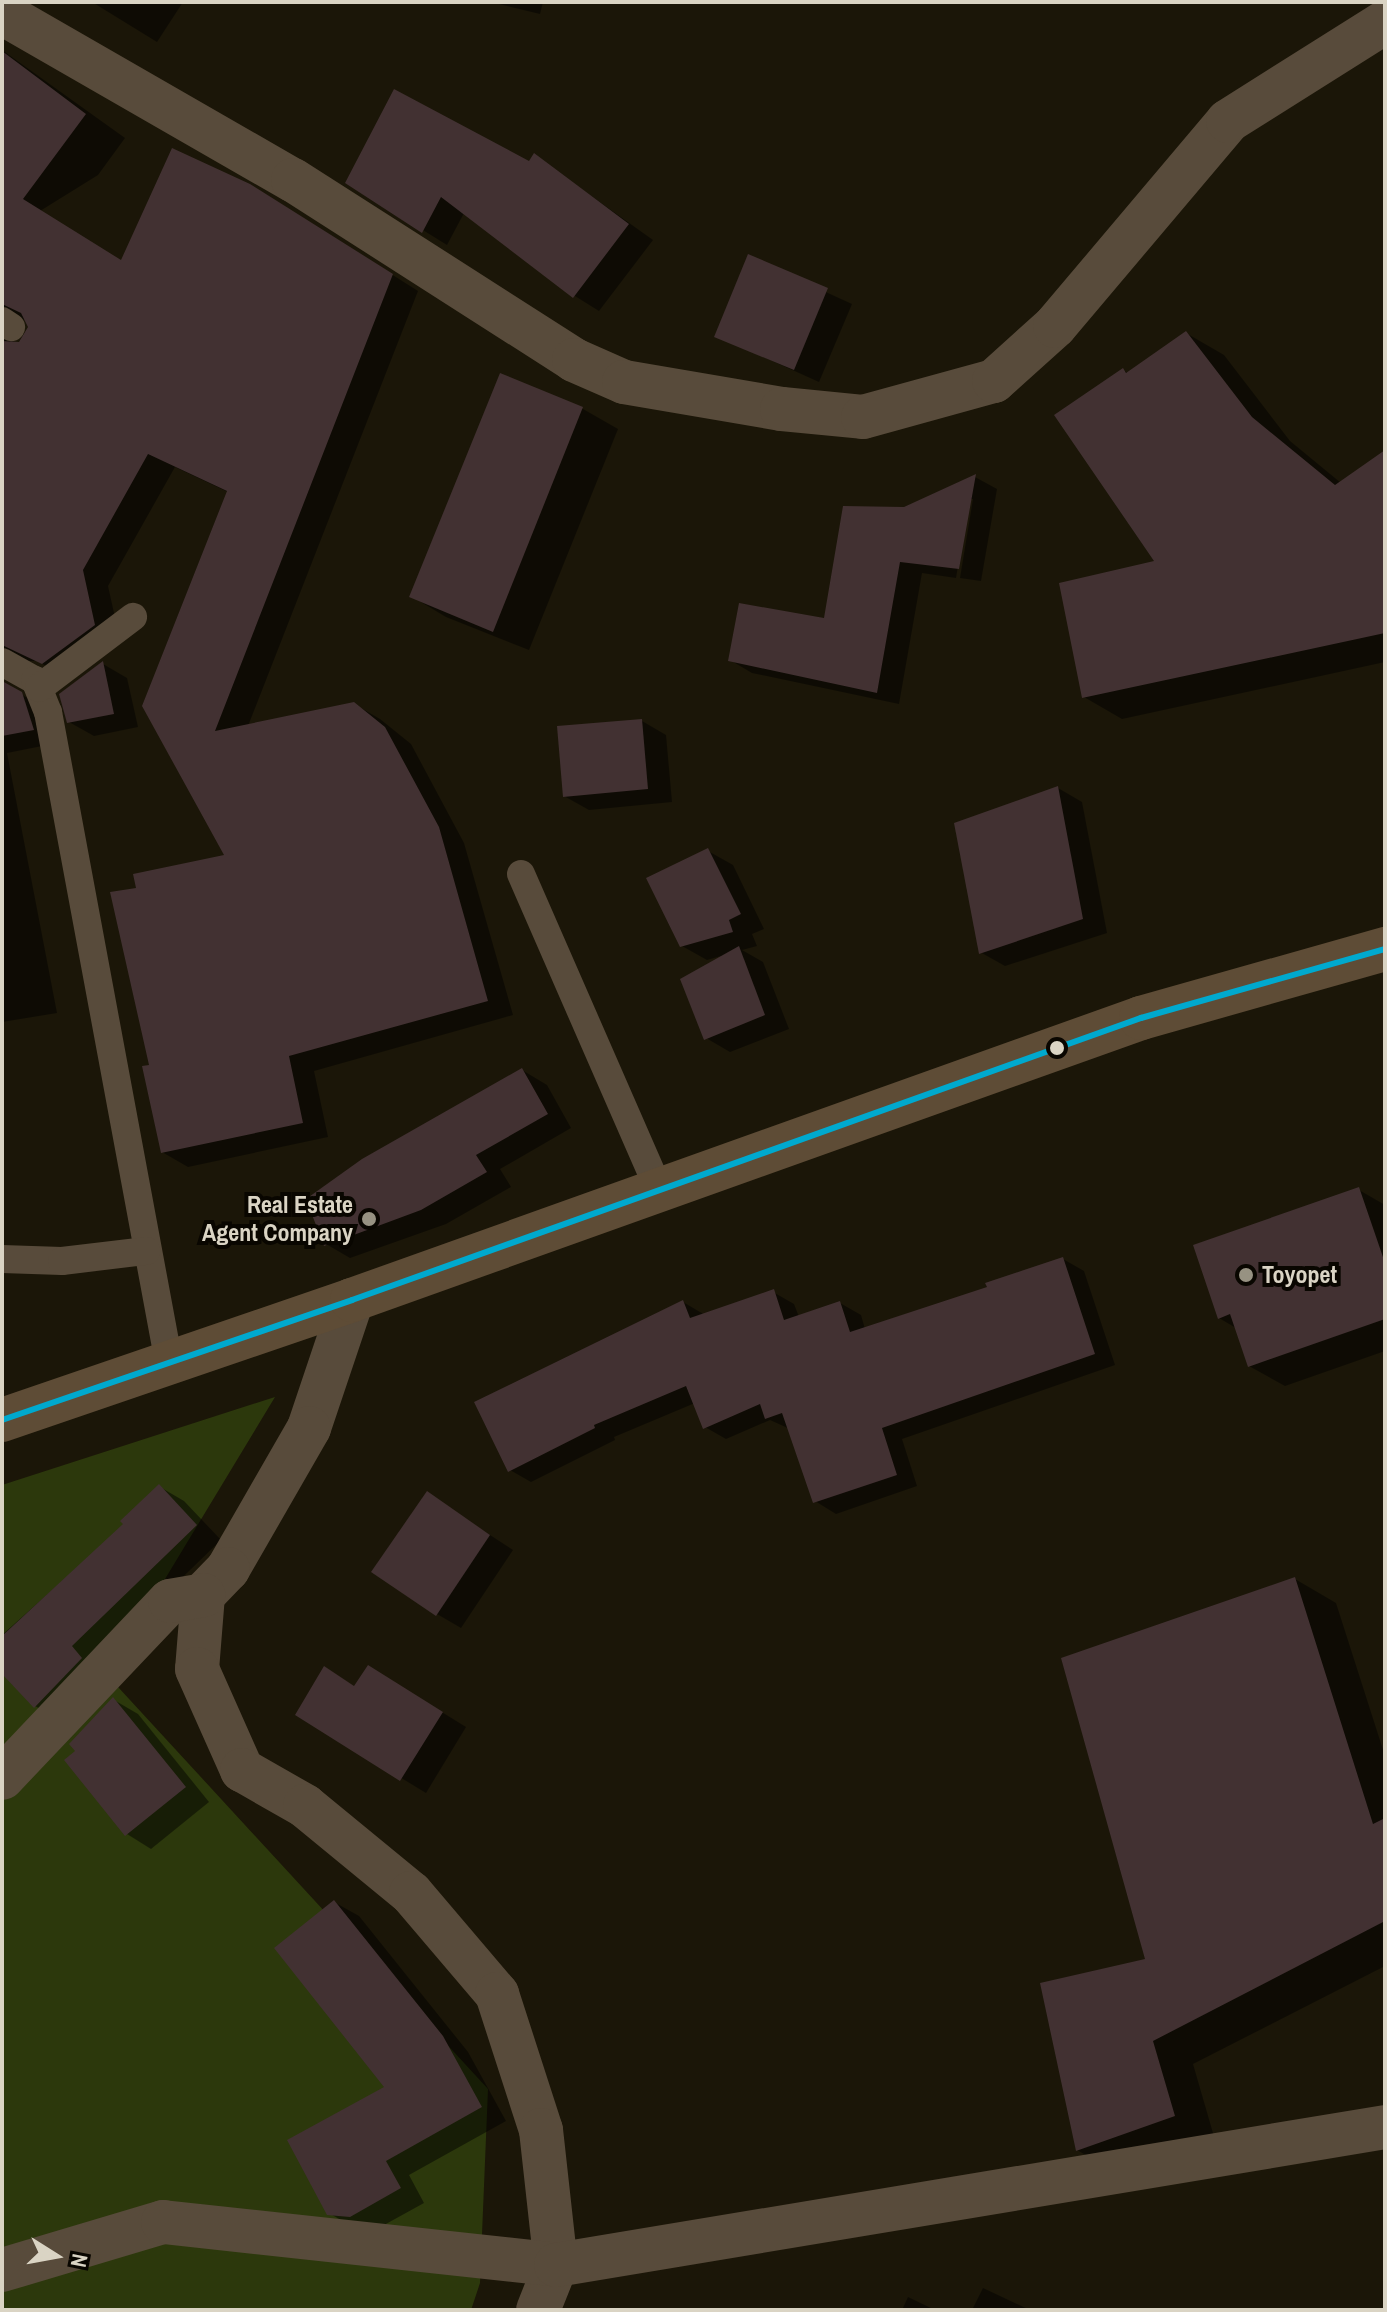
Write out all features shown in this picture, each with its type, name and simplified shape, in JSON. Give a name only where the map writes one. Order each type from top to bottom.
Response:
[{"type":"highway","points":[[2,1420],[352,1300],[1141,1018],[1385,949]]},
{"type":"street","points":[[2,13],[293,180],[574,360],[624,382],[782,409],[863,417],[994,381],[1055,326],[1228,121],[1385,22]]},
{"type":"street","points":[[2,1778],[170,1601],[203,1595],[228,1569],[309,1428],[352,1300]]},
{"type":"street","points":[[203,1595],[197,1669],[242,1770],[305,1806],[411,1893],[497,1994],[541,2130],[556,2265],[538,2310]]},
{"type":"street","points":[[2,2270],[163,2222],[556,2265],[1385,2127]]},
{"type":"lane","points":[[39,688],[133,617]]},
{"type":"lane","points":[[2,662],[35,680],[48,712],[169,1363]]},
{"type":"lane","points":[[521,874],[659,1190]]},
{"type":"lane","points":[[2,1259],[62,1261],[146,1251]]},
{"type":"green space","points":[[275,1397],[107,1675],[488,2089],[480,2283],[471,2310],[2,2310],[2,1485]]},
{"type":"building","points":[[2,51],[86,114],[23,199],[121,260],[172,148],[250,184],[393,274],[215,731],[354,702],[385,727],[439,827],[488,1001],[289,1056],[303,1123],[161,1153],[142,1066],[149,1065],[110,892],[136,888],[133,874],[224,855],[142,706],[227,491],[148,454],[83,570],[95,625],[42,664],[2,645],[2,341],[19,342],[28,327],[21,313],[2,304]]},
{"type":"building","points":[[394,89],[529,161],[534,153],[629,224],[573,298],[441,197],[422,233],[345,183]]},
{"type":"building","points":[[748,254],[828,288],[794,370],[714,337]]},
{"type":"building","points":[[1186,331],[1252,417],[1335,485],[1385,450],[1385,633],[1082,698],[1059,583],[1154,561],[1054,415],[1123,368],[1126,373]]},
{"type":"building","points":[[500,373],[583,407],[493,632],[409,597]]},
{"type":"building","points":[[976,474],[959,569],[900,562],[877,693],[728,661],[739,603],[824,618],[843,506],[904,507]]},
{"type":"building","points":[[103,661],[114,714],[67,723],[59,694]]},
{"type":"building","points":[[2,681],[22,692],[34,730],[2,736]]},
{"type":"building","points":[[642,719],[648,789],[563,797],[557,726]]},
{"type":"building","points":[[1058,786],[1083,919],[979,954],[954,823]]},
{"type":"building","points":[[708,848],[741,914],[729,920],[733,932],[680,947],[646,878]]},
{"type":"building","points":[[739,946],[765,1015],[704,1040],[680,979]]},
{"type":"building","points":[[522,1068],[548,1114],[476,1155],[487,1172],[421,1210],[324,1246],[306,1199],[362,1159]]},
{"type":"building","points":[[1359,1187],[1385,1263],[1385,1319],[1248,1367],[1230,1314],[1218,1319],[1193,1245]]},
{"type":"building","points":[[1063,1257],[1095,1354],[882,1428],[897,1475],[813,1503],[782,1413],[765,1419],[760,1404],[703,1429],[686,1386],[594,1425],[595,1428],[508,1472],[474,1402],[683,1300],[690,1318],[774,1289],[784,1320],[840,1301],[850,1332],[987,1287],[985,1283]]},
{"type":"building","points":[[159,1484],[197,1525],[72,1646],[82,1658],[34,1708],[2,1674],[2,1636],[123,1524],[120,1521]]},
{"type":"building","points":[[427,1491],[490,1535],[436,1616],[371,1572]]},
{"type":"building","points":[[1295,1577],[1373,1824],[1385,1818],[1385,1921],[1153,2041],[1175,2116],[1076,2151],[1040,1983],[1145,1959],[1061,1658]]},
{"type":"building","points":[[368,1665],[443,1712],[400,1781],[295,1715],[324,1666],[354,1686]]},
{"type":"building","points":[[113,1697],[186,1787],[125,1836],[64,1760],[75,1751],[69,1744]]},
{"type":"building","points":[[334,1900],[443,2036],[482,2107],[386,2161],[401,2188],[350,2217],[327,2215],[287,2140],[384,2087],[274,1948]]},
{"type":"transit line","points":[[2,1420],[352,1300],[1141,1018],[1385,949]]},
{"type":"place","name":"Real Estate Agent Company","points":[[369,1219]]},
{"type":"place","name":"Toyopet","points":[[1246,1275]]}]
